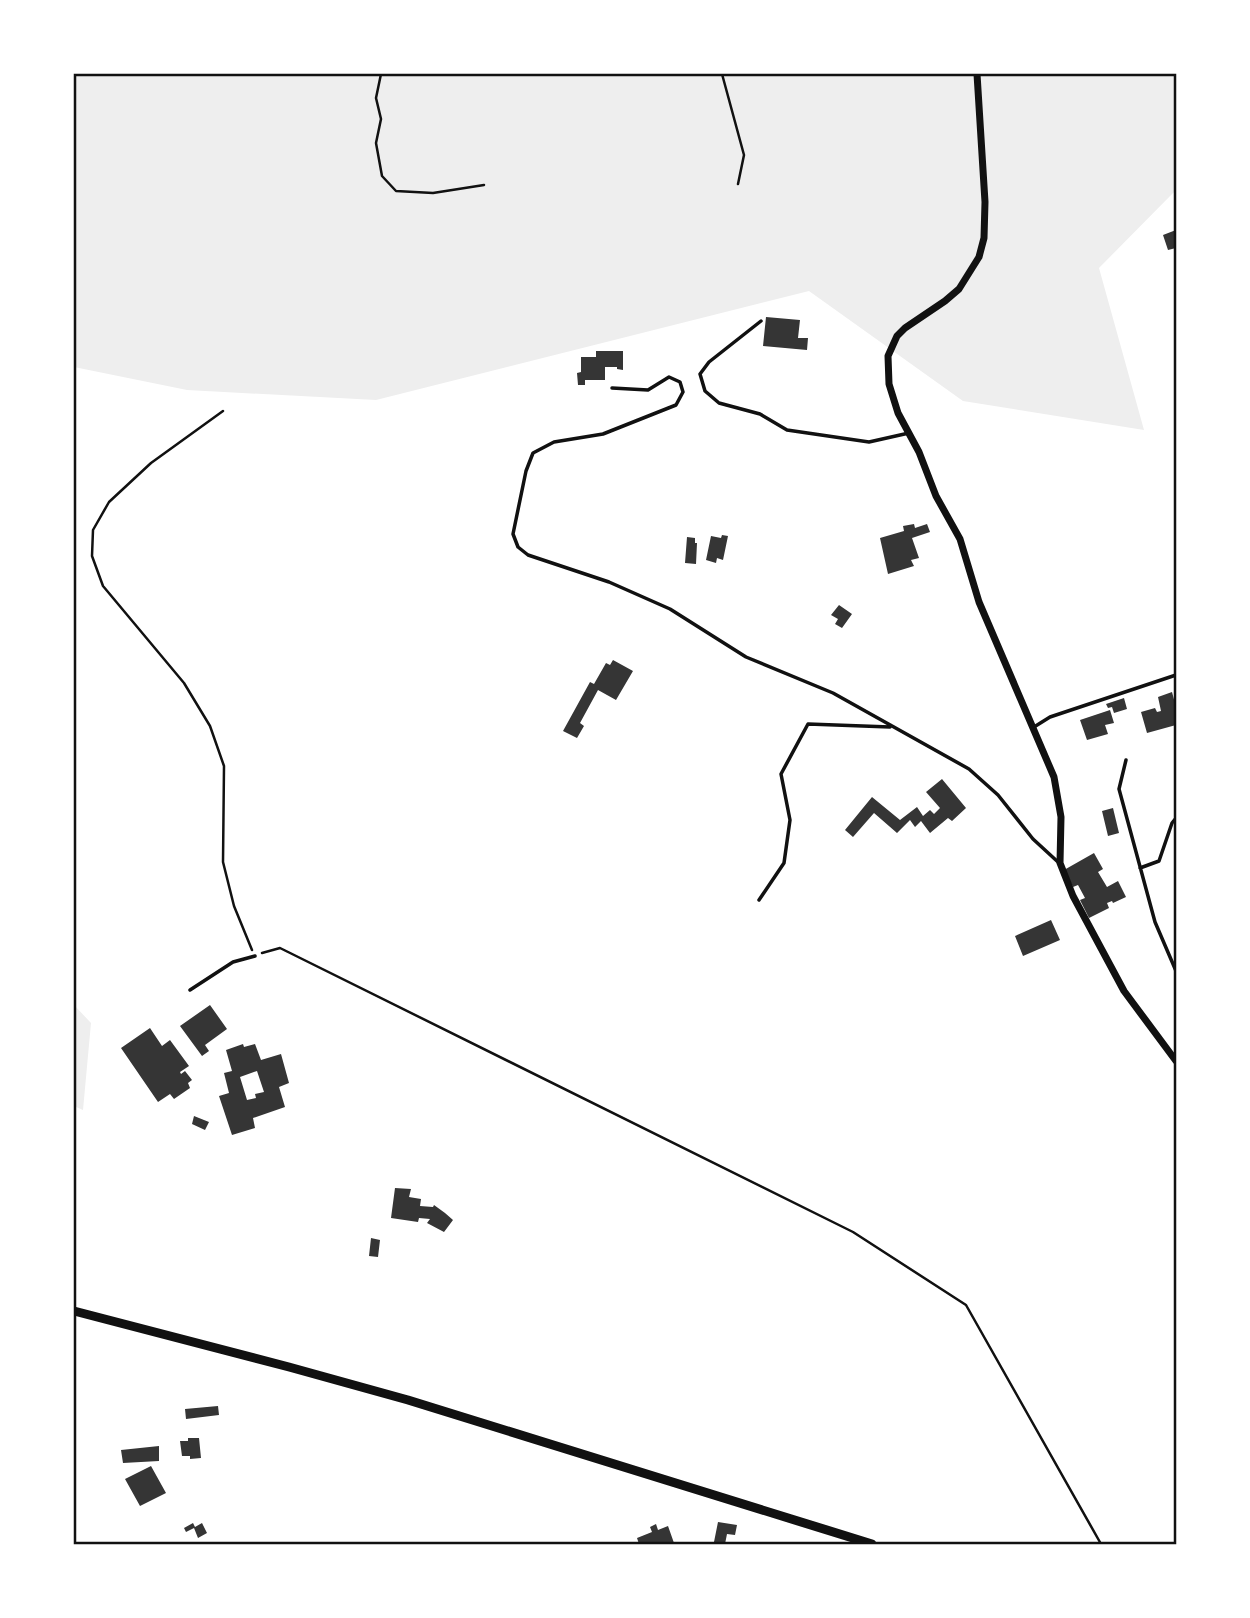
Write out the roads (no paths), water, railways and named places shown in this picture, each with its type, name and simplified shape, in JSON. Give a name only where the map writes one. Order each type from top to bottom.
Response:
[{"type":"street","points":[[977,74],[985,202],[984,238],[979,257],[959,289],[897,336],[888,356],[889,384],[898,413],[919,452],[936,496],[960,539],[979,601],[1054,777],[1060,803],[1060,863],[1073,896],[1124,991],[1176,1059]]},
{"type":"street","points":[[74,1311],[408,1400],[873,1545]]},
{"type":"lane","points":[[761,321],[709,362],[700,373],[705,391],[719,403],[760,414],[787,430],[869,442],[909,433]]},
{"type":"lane","points":[[612,388],[648,390],[669,377],[680,382],[683,392],[676,405],[603,434],[554,442],[533,453],[526,471],[513,534],[518,547],[528,555],[609,582],[670,608],[746,657],[833,692],[969,769],[998,795],[1033,839],[1060,863]]},
{"type":"lane","points":[[1032,728],[1050,717],[1177,675]]},
{"type":"lane","points":[[759,900],[784,863],[790,820],[781,774],[808,724],[892,726]]},
{"type":"lane","points":[[1126,760],[1119,789],[1155,922],[1177,971]]},
{"type":"lane","points":[[1140,867],[1159,860],[1172,823],[1177,818]]},
{"type":"lane","points":[[190,990],[233,962],[255,956]]}]
